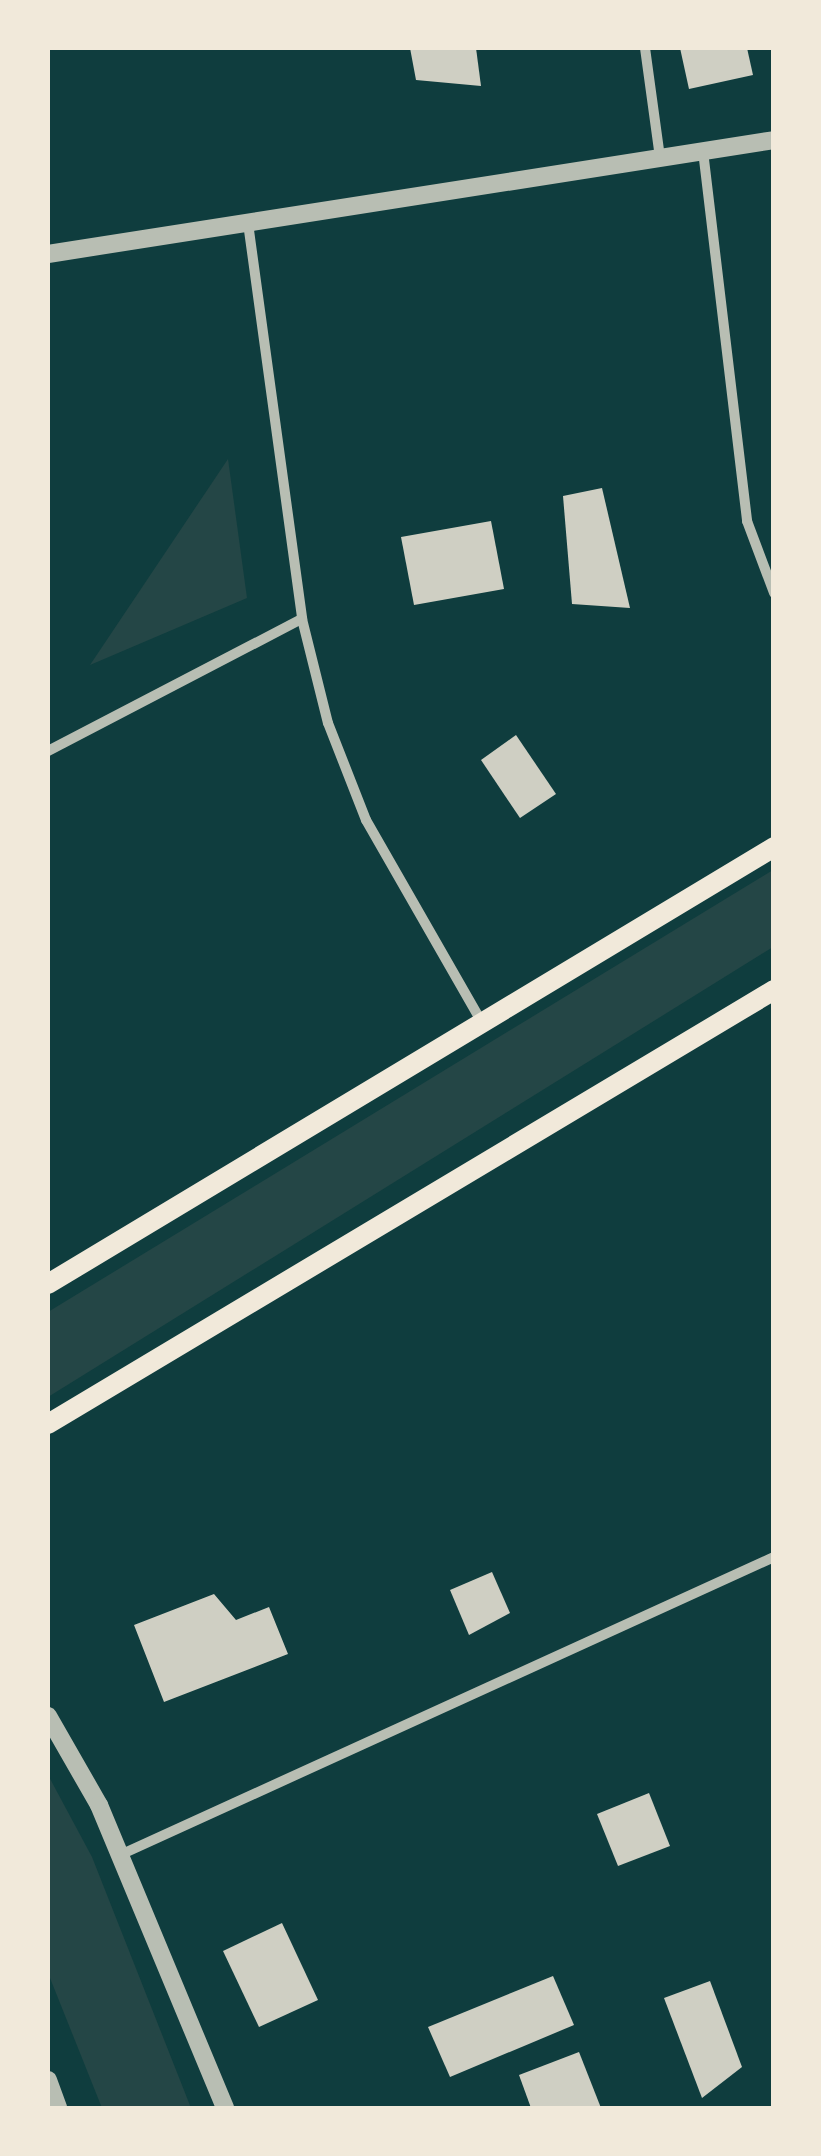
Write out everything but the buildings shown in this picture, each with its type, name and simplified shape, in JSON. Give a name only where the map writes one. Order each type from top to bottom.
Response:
[{"type":"main road","points":[[48,1284],[774,847]]},
{"type":"main road","points":[[48,1424],[774,990]]},
{"type":"street","points":[[646,48],[660,156]]},
{"type":"street","points":[[48,254],[774,140]]},
{"type":"street","points":[[703,150],[748,521],[774,592]]},
{"type":"street","points":[[248,223],[302,619],[328,723],[366,820],[481,1021]]},
{"type":"street","points":[[48,751],[302,619]]},
{"type":"street","points":[[120,1855],[774,1557]]},
{"type":"street","points":[[48,1716],[120,1855],[225,2108]]},
{"type":"street","points":[[48,2080],[58,2108]]},
{"type":"shaded area","points":[[228,459],[247,598],[90,665]]},
{"type":"shaded area","points":[[773,870],[773,947],[48,1397],[48,1312]]},
{"type":"shaded area","points":[[48,1775],[92,1857],[191,2108],[102,2108],[48,1973]]}]
